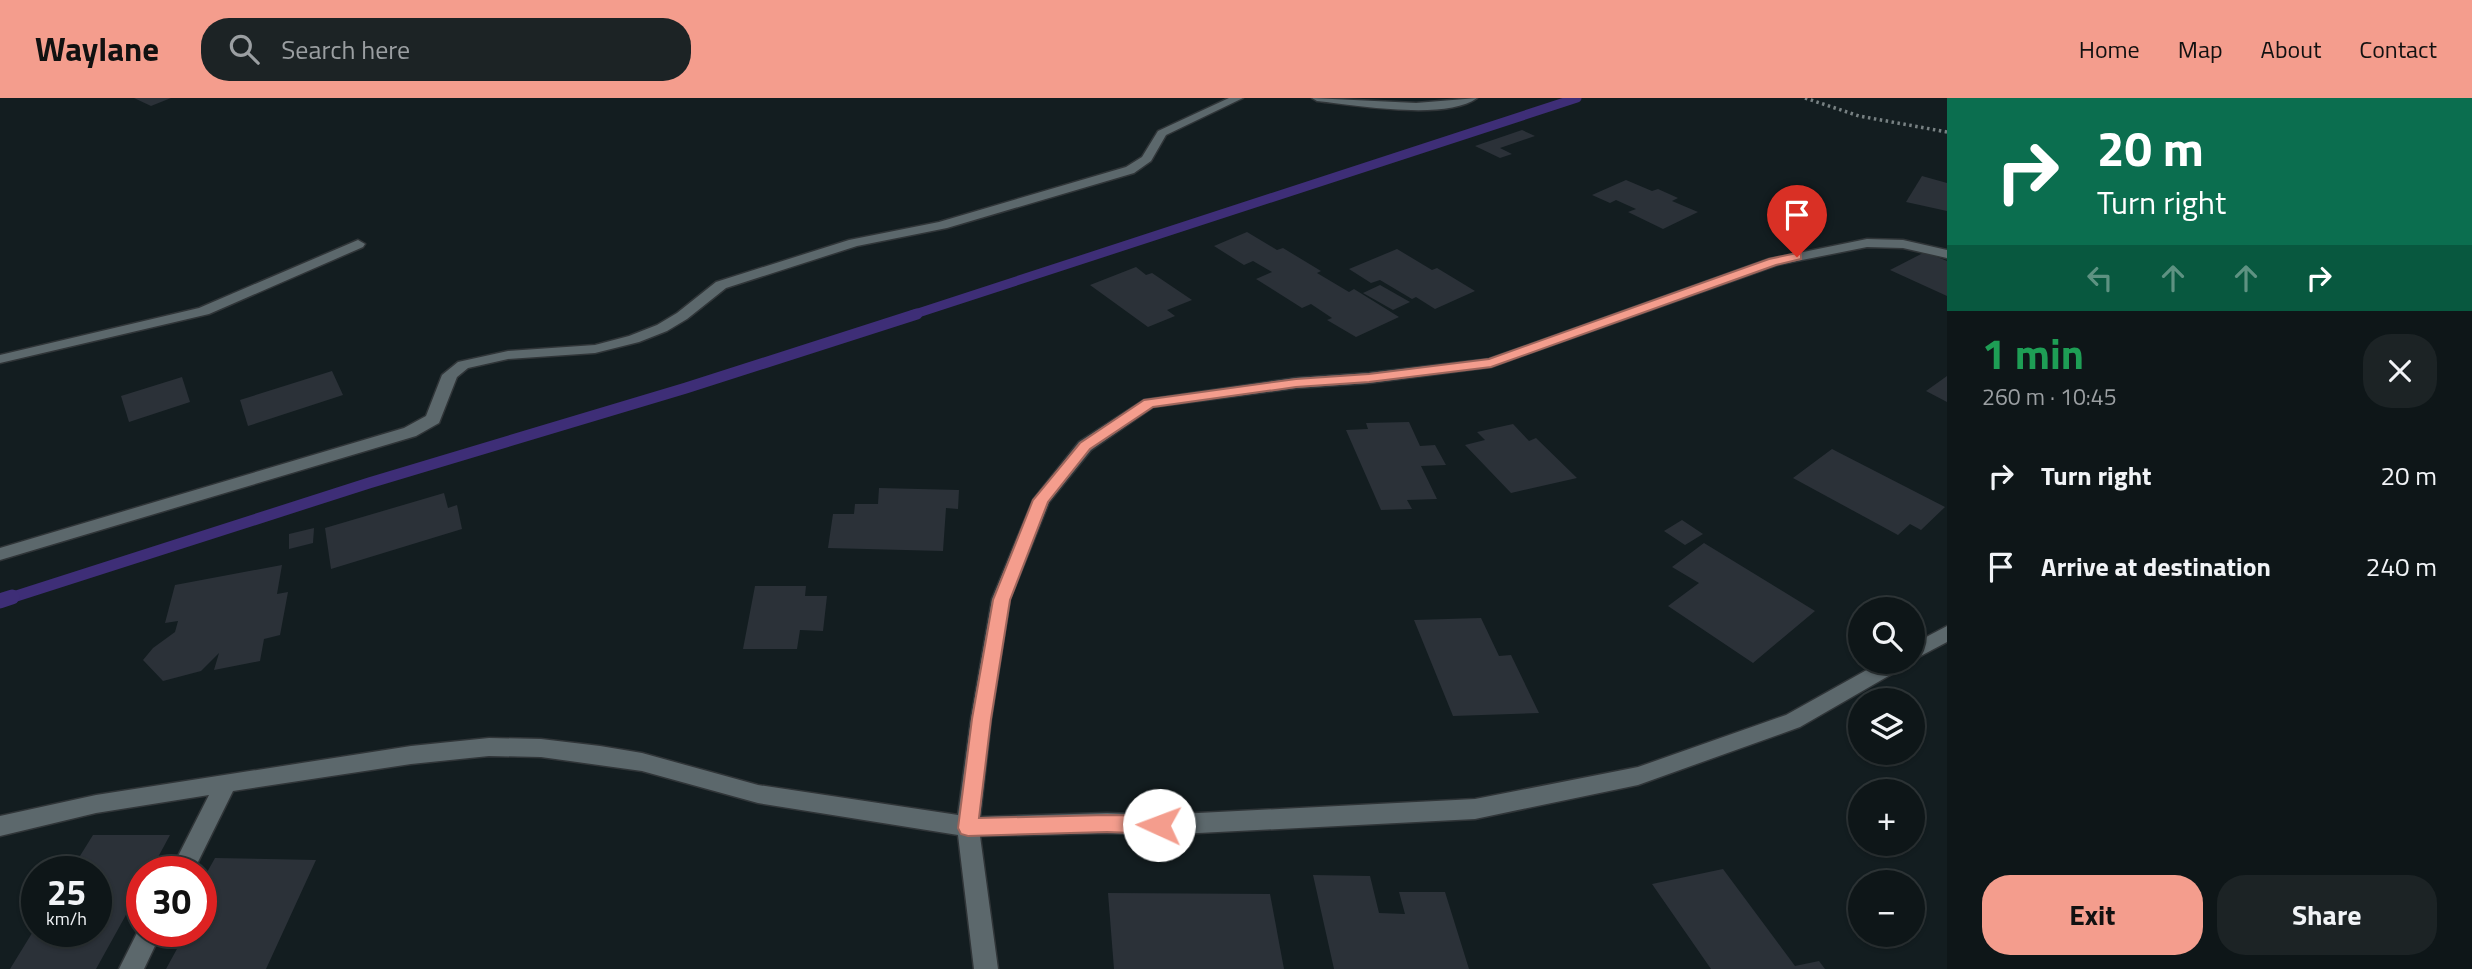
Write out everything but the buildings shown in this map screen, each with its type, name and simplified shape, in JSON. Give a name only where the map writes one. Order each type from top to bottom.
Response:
[{"type":"street","points":[[0,554],[410,432],[433,419],[450,375],[463,365],[508,355],[595,349],[634,339],[672,322],[721,285],[854,243],[942,225],[1130,170],[1147,159],[1162,133],[1238,98]]},
{"type":"street","points":[[1317,98],[1432,107],[1457,104],[1472,98]]},
{"type":"street","points":[[986,969],[968,828],[981,719],[1001,600],[1041,500],[1085,446],[1149,403],[1296,383],[1369,378],[1491,363],[1773,262],[1867,243],[1903,244],[1947,254]]},
{"type":"street","points":[[0,359],[204,311],[358,244]]},
{"type":"street","points":[[1925,646],[1947,633]]},
{"type":"street","points":[[0,826],[96,804],[411,755],[489,747],[541,748],[642,762],[758,794],[889,812],[968,828],[1159,825],[1475,809],[1638,776],[1793,721],[1876,674]]},
{"type":"street","points":[[189,856],[226,783]]},
{"type":"street","points":[[131,969],[142,947]]},
{"type":"path","points":[[1805,98],[1859,116],[1947,132]]},
{"type":"waterway","points":[[912,315],[1577,98]]},
{"type":"waterway","points":[[7,599],[369,483],[686,388],[917,314]]},
{"type":"waterway","points":[[0,601],[12,597]]},
{"type":"route","points":[[1159,825],[968,828],[981,719],[1001,600],[1041,500],[1085,446],[1149,403],[1296,383],[1369,378],[1491,363],[1773,262],[1797,257]]}]
